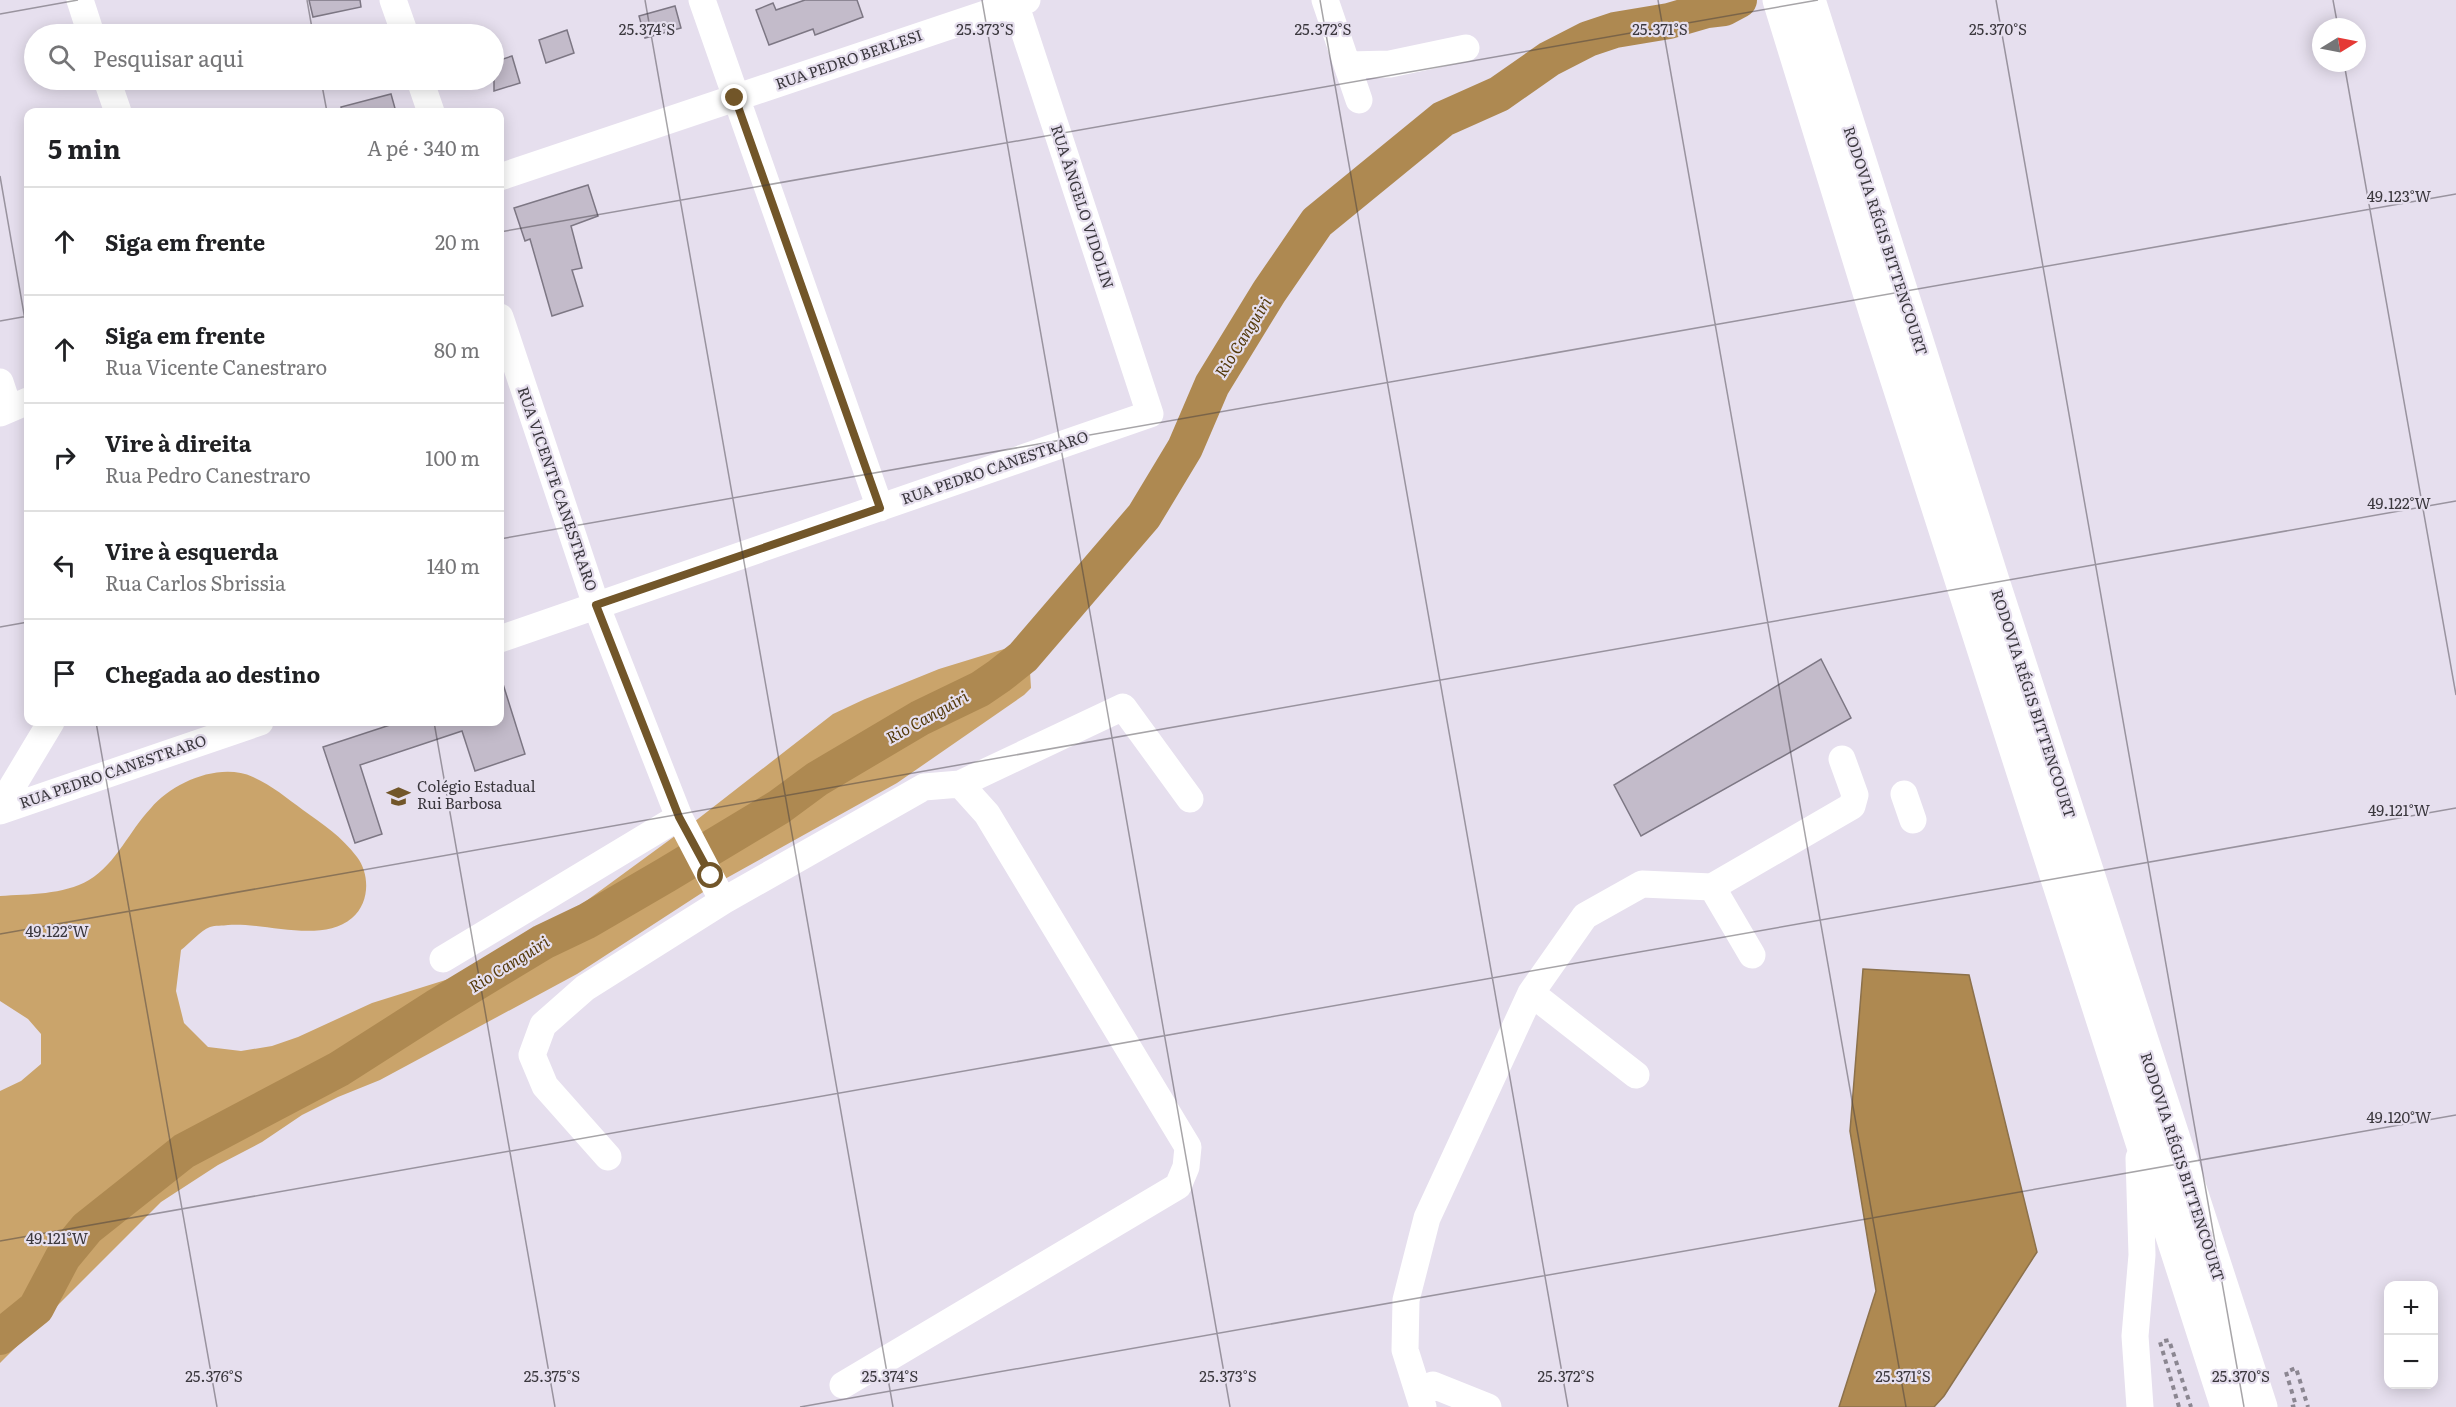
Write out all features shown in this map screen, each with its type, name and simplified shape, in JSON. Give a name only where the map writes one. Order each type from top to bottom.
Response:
[{"type":"highway","name":"RODOVIA RÉGIS BITTENCOURT","points":[[1798,12],[1877,318],[2227,1407]]},
{"type":"highway","name":"RODOVIA RÉGIS BITTENCOURT","points":[[1798,12],[1994,584],[2261,1407]]},
{"type":"street","points":[[393,0],[401,24]]},
{"type":"street","points":[[702,0],[880,508]]},
{"type":"street","points":[[1325,0],[1359,100]]},
{"type":"street","name":"RUA PEDRO BERLESI","points":[[504,176],[1019,1]]},
{"type":"street","name":"RUA ÂNGELO VIDOLIN","points":[[1019,1],[1150,414]]},
{"type":"street","points":[[1348,65],[1390,64],[1466,48]]},
{"type":"street","points":[[95,90],[98,108]]},
{"type":"street","points":[[110,90],[116,108]]},
{"type":"street","points":[[423,90],[430,108]]},
{"type":"street","name":"RUA VICENTE CANESTRARO","points":[[504,329],[596,605],[682,822],[723,901]]},
{"type":"street","points":[[0,382],[13,408]]},
{"type":"street","name":"RUA PEDRO CANESTRARO","points":[[504,638],[1150,414]]},
{"type":"street","points":[[608,1157],[544,1086],[532,1055],[543,1024],[585,988],[723,901],[924,787],[960,784],[1123,707],[1190,799]]},
{"type":"street","points":[[0,809],[49,726]]},
{"type":"street","name":"RUA PEDRO CANESTRARO","points":[[0,809],[248,726]]},
{"type":"street","points":[[1488,1407],[1428,1396],[1405,1350],[1406,1300],[1427,1218],[1531,993],[1585,916],[1642,884],[1712,887],[1852,806],[1855,795],[1842,759]]},
{"type":"street","points":[[843,1385],[1178,1186],[1186,1167],[1188,1147],[987,814],[960,784]]},
{"type":"street","points":[[1904,794],[1913,820]]},
{"type":"street","points":[[443,959],[682,822]]},
{"type":"street","points":[[1712,887],[1752,955]]},
{"type":"street","points":[[1531,993],[1636,1075]]},
{"type":"street","points":[[2137,1130],[2142,1255],[2135,1336],[2140,1407]]},
{"type":"path","points":[[2179,1407],[2160,1342],[2169,1340],[2191,1407]]},
{"type":"path","points":[[2294,1406],[2286,1372],[2296,1368],[2308,1407]]},
{"type":"shaded area","points":[[1024,643],[1029,656],[1031,688],[1024,695],[897,783],[714,885],[577,974],[380,1080],[302,1115],[262,1142],[218,1165],[161,1202],[0,1363],[0,1091],[21,1081],[41,1064],[41,1034],[28,1019],[0,1001],[0,896],[57,891],[89,880],[115,856],[151,808],[184,783],[212,773],[226,772],[240,773],[260,780],[285,796],[338,837],[357,857],[366,880],[365,897],[358,912],[339,926],[309,931],[243,925],[214,926],[203,931],[181,950],[176,991],[184,1023],[208,1047],[241,1051],[272,1046],[298,1037],[372,1003],[471,972],[500,958],[537,937],[694,822],[833,714],[939,669]]},
{"type":"shaded area","points":[[1863,969],[1969,975],[2037,1252],[1944,1396],[1934,1407],[1839,1407],[1876,1291],[1850,1131]]},
{"type":"building","points":[[309,0],[360,0],[361,7],[313,17]]},
{"type":"building","points":[[805,0],[857,0],[863,17],[815,35],[813,29],[769,45],[756,10],[773,3],[776,10]]},
{"type":"building","points":[[675,6],[681,28],[645,38],[639,16]]},
{"type":"building","points":[[567,30],[574,53],[546,63],[539,40]]},
{"type":"building","points":[[512,56],[520,83],[504,88],[504,59]]},
{"type":"building","points":[[391,94],[395,108],[341,108]]},
{"type":"building","points":[[588,185],[598,216],[571,226],[582,268],[572,270],[583,306],[552,316],[530,239],[525,241],[514,208]]},
{"type":"building","points":[[1821,659],[1851,718],[1641,836],[1614,785]]},
{"type":"building","points":[[504,687],[525,754],[475,771],[462,731],[360,765],[382,834],[355,843],[323,747],[387,726],[504,726]]},
{"type":"waterway","name":"Rio Canguiri","points":[[0,1337],[36,1308],[63,1257],[87,1228],[184,1151],[339,1069],[543,942],[587,921],[779,807],[817,779],[920,718],[980,689],[1023,657],[1144,516],[1185,448],[1212,385],[1269,292],[1317,222],[1443,119],[1499,94],[1549,59],[1588,39],[1615,30],[1669,21],[1707,10],[1724,8],[1739,0]]},
{"type":"place","name":"Colégio Estadual Rui Barbosa","points":[[399,796]]},
{"type":"route","points":[[711,876],[679,817],[596,605],[880,508],[735,98]]}]
